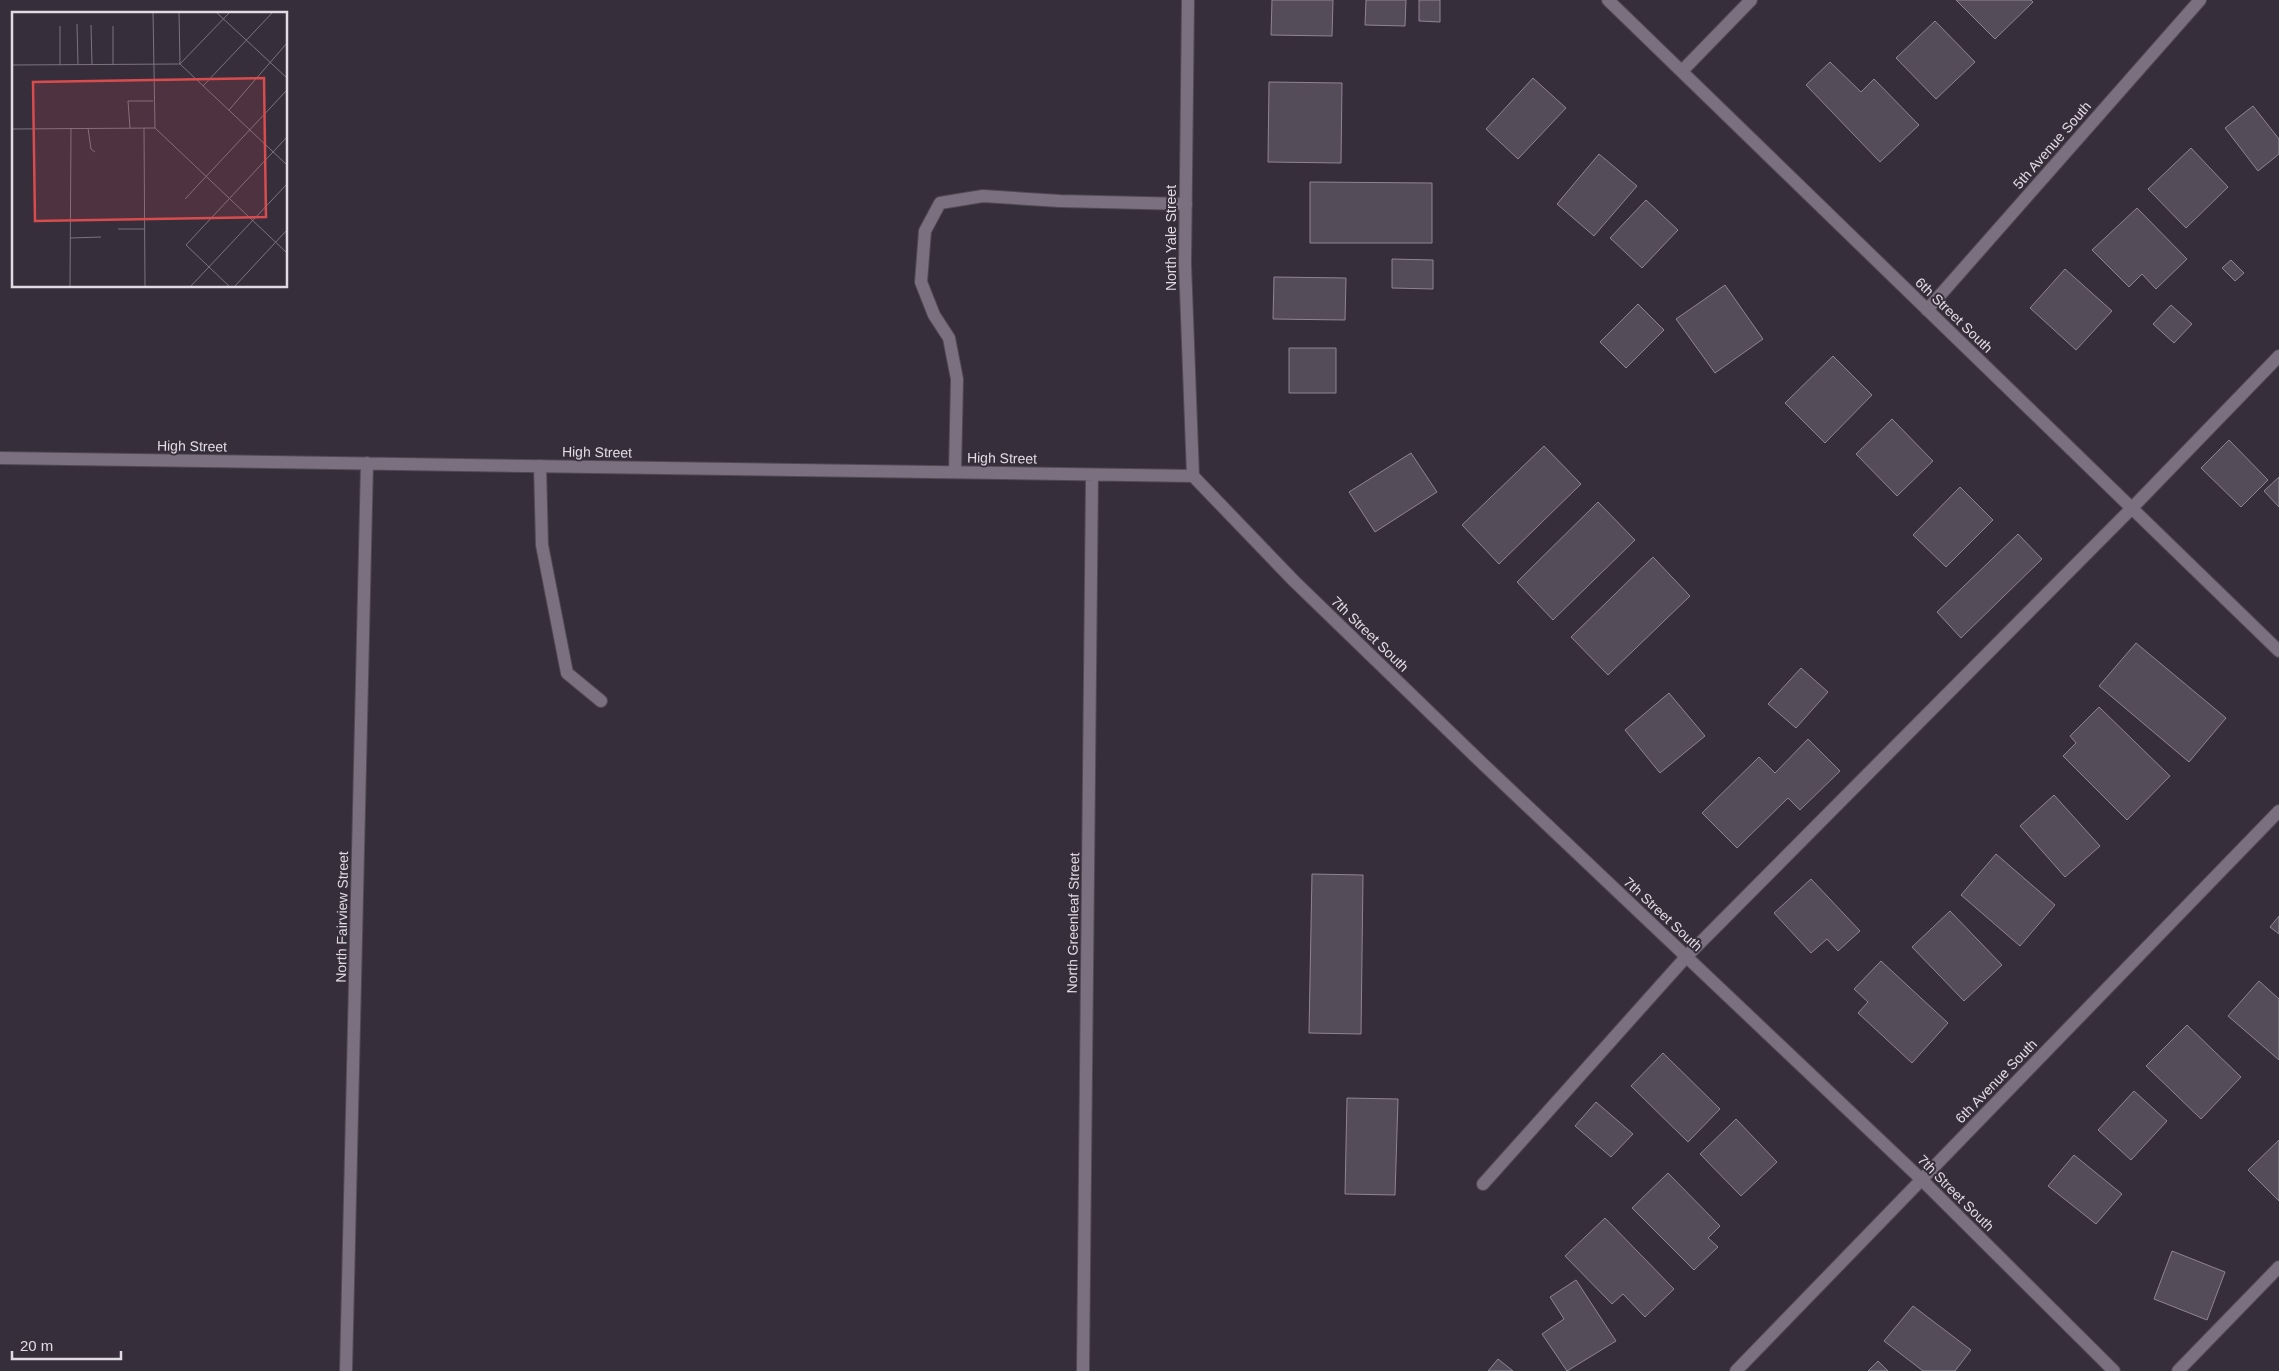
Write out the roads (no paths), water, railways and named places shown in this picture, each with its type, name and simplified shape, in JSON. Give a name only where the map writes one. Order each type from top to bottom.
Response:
[{"type":"street","name":"North Yale Street","points":[[1188,0],[1185,264],[1193,476]]},
{"type":"street","name":"6th Street South","points":[[1608,0],[2279,651]]},
{"type":"street","points":[[1682,71],[1751,0]]},
{"type":"street","name":"5th Avenue South","points":[[1927,310],[2200,0]]},
{"type":"street","points":[[955,472],[957,380],[949,338],[934,315],[921,282],[925,230],[940,203],[983,196],[1060,201],[1186,204]]},
{"type":"street","points":[[1483,1184],[1686,957],[2132,508],[2279,356]]},
{"type":"street","name":"High Street","points":[[0,458],[1193,476]]},
{"type":"street","name":"North Fairview Street","points":[[346,1371],[367,463]]},
{"type":"street","points":[[540,466],[542,545],[567,673],[601,701]]},
{"type":"street","name":"North Greenleaf Street","points":[[1083,1371],[1092,475]]},
{"type":"street","name":"7th Street South","points":[[1193,476],[1294,581],[1483,764],[1922,1179],[2114,1371]]},
{"type":"street","name":"6th Avenue South","points":[[1736,1371],[2279,811]]},
{"type":"street","points":[[2178,1371],[2279,1267]]}]
